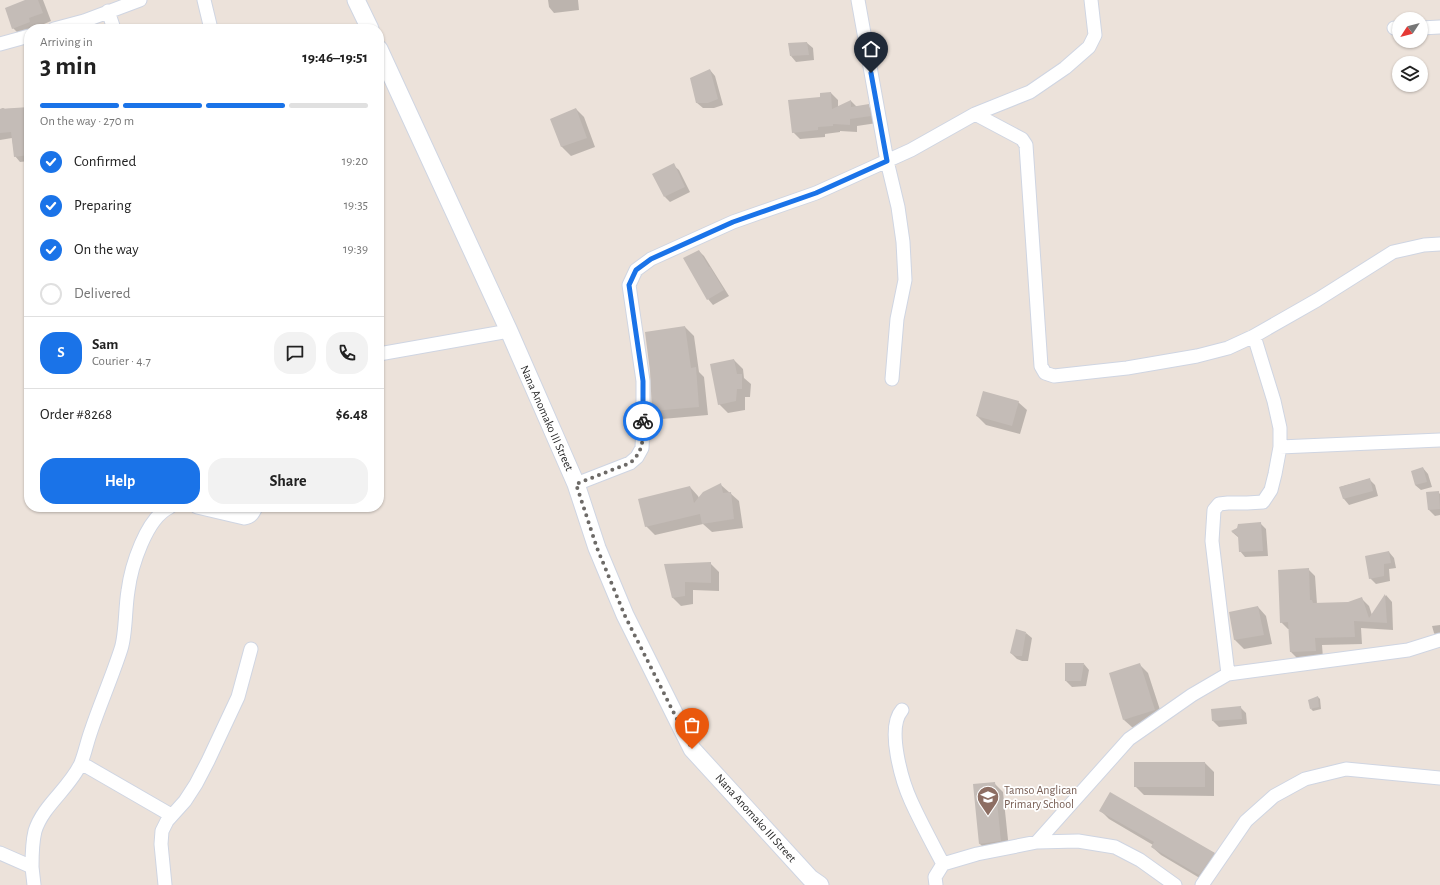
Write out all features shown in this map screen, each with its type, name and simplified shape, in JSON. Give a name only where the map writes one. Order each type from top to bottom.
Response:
[{"type":"street","points":[[86,24],[108,11],[140,0]]},
{"type":"street","points":[[204,0],[210,24]]},
{"type":"street","points":[[356,0],[368,24]]},
{"type":"street","points":[[858,0],[887,161],[898,207],[903,242],[905,280],[897,319],[892,379]]},
{"type":"street","points":[[576,484],[630,463],[637,457],[642,448],[643,381],[629,285],[636,270],[651,259],[733,222],[816,193],[887,161],[911,150],[975,114],[1030,92],[1065,68],[1089,47],[1095,35],[1091,0]]},
{"type":"street","points":[[108,11],[112,24]]},
{"type":"street","points":[[1428,28],[1440,27]]},
{"type":"street","points":[[0,44],[24,37]]},
{"type":"street","name":"Nana Anomako III Street","points":[[384,60],[509,331],[576,484],[597,548],[625,616],[692,749],[812,883]]},
{"type":"street","points":[[975,114],[1022,139],[1026,145],[1041,366],[1045,373],[1054,376],[1127,368],[1197,356],[1228,348],[1254,336],[1317,300],[1393,252],[1424,245],[1440,244]]},
{"type":"street","points":[[384,353],[509,331]]},
{"type":"street","points":[[1228,674],[1215,578],[1212,541],[1214,510],[1219,504],[1228,502],[1263,502],[1271,490],[1280,447],[1280,428],[1274,401],[1254,336]]},
{"type":"street","points":[[1280,447],[1440,440]]},
{"type":"street","points":[[34,885],[32,846],[36,830],[46,811],[67,786],[81,764],[90,732],[122,646],[128,590],[138,552],[152,524],[161,512]]},
{"type":"street","points":[[218,512],[244,518],[250,517],[254,512]]},
{"type":"street","points":[[1038,842],[1129,739],[1192,696],[1228,674],[1408,650],[1440,640]]},
{"type":"street","points":[[165,885],[161,844],[162,831],[167,821],[185,801],[208,761],[238,697],[250,649]]},
{"type":"street","points":[[902,710],[896,720],[895,738],[898,760],[911,800],[943,864]]},
{"type":"street","points":[[81,764],[172,815]]},
{"type":"street","points":[[1202,885],[1246,821],[1274,796],[1305,779],[1346,769],[1440,778]]},
{"type":"street","points":[[936,885],[935,877],[943,864],[977,854],[1038,842],[1078,841],[1115,847],[1140,860],[1175,885]]},
{"type":"street","points":[[0,853],[32,868]]},
{"type":"building","points":[[25,0],[38,0],[43,13],[29,18],[30,22],[12,29],[5,8]]},
{"type":"building","points":[[807,42],[809,55],[790,56],[788,43]]},
{"type":"building","points":[[710,69],[718,99],[708,103],[696,103],[690,78]]},
{"type":"building","points":[[831,92],[832,109],[851,100],[851,107],[869,104],[871,116],[850,119],[850,125],[833,124],[833,126],[818,127],[818,130],[792,133],[788,100],[820,97],[820,93]]},
{"type":"building","points":[[24,107],[24,156],[14,157],[11,132],[0,133],[0,109]]},
{"type":"building","points":[[576,108],[587,138],[561,147],[550,119]]},
{"type":"building","points":[[674,163],[685,187],[664,197],[652,174]]},
{"type":"building","points":[[699,250],[724,290],[707,300],[683,258]]},
{"type":"building","points":[[685,326],[691,368],[696,367],[699,407],[652,411],[650,371],[645,332]]},
{"type":"building","points":[[734,359],[737,374],[742,374],[742,389],[737,389],[736,401],[718,405],[710,364]]},
{"type":"building","points":[[983,391],[1019,401],[1012,426],[976,416]]},
{"type":"building","points":[[1423,467],[1427,482],[1415,485],[1411,471]]},
{"type":"building","points":[[1370,478],[1373,491],[1343,499],[1339,487]]},
{"type":"building","points":[[721,483],[723,493],[731,492],[734,519],[702,524],[700,514],[645,527],[638,499],[690,486],[694,503],[703,492]]},
{"type":"building","points":[[1439,491],[1440,509],[1428,510],[1426,492]]},
{"type":"building","points":[[1261,522],[1263,551],[1239,552],[1238,536],[1231,531],[1237,528],[1238,524]]},
{"type":"building","points":[[1389,551],[1391,563],[1384,564],[1384,576],[1369,579],[1365,556]]},
{"type":"building","points":[[711,562],[711,583],[685,582],[685,596],[672,598],[664,564]]},
{"type":"building","points":[[1309,568],[1310,600],[1312,600],[1313,603],[1348,602],[1362,597],[1369,618],[1385,594],[1387,623],[1354,621],[1355,637],[1315,638],[1316,651],[1290,652],[1288,622],[1280,623],[1278,570]]},
{"type":"building","points":[[1258,606],[1264,635],[1234,640],[1229,612]]},
{"type":"building","points":[[1016,629],[1026,632],[1022,656],[1016,656],[1010,653]]},
{"type":"building","points":[[1065,663],[1084,663],[1081,681],[1065,681]]},
{"type":"building","points":[[1140,663],[1155,710],[1123,720],[1109,673]]},
{"type":"building","points":[[1318,696],[1319,707],[1310,709],[1308,700]]},
{"type":"building","points":[[1241,706],[1242,719],[1212,721],[1211,709]]},
{"type":"building","points":[[1134,762],[1205,762],[1205,787],[1134,787]]},
{"type":"building","points":[[995,782],[1001,841],[979,844],[973,784]]},
{"type":"building","points":[[1110,792],[1215,853],[1199,875],[1151,847],[1154,842],[1099,811]]},
{"type":"way so far","points":[[643,421],[642,448],[637,457],[630,463],[576,484],[597,548],[625,616],[692,749]]},
{"type":"place","name":"Tamso Anglican Primary School","points":[[988,816]]},
{"type":"route","points":[[643,421],[643,381],[629,285],[636,270],[651,259],[733,222],[816,193],[887,161],[871,73]]}]
